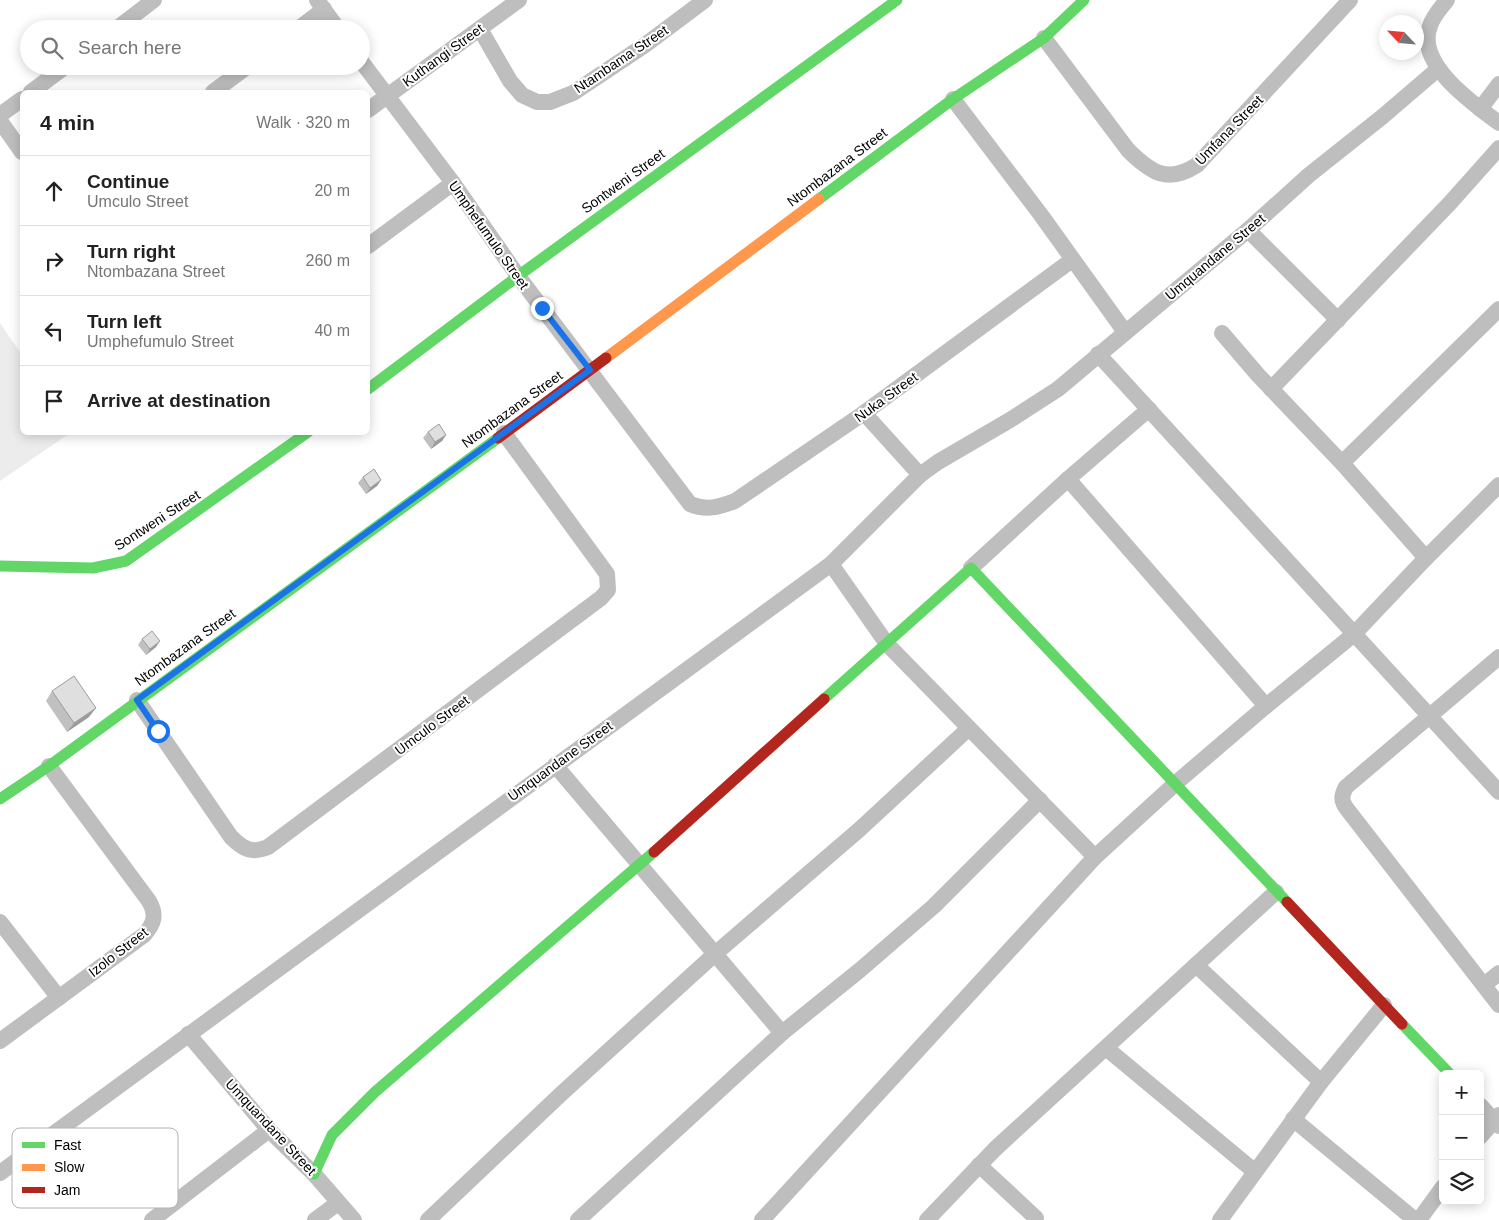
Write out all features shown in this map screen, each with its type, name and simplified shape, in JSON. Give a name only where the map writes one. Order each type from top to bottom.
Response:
[{"type":"street","points":[[128,20],[154,0]]},
{"type":"street","name":"Kuthangi Street","points":[[370,108],[519,0]]},
{"type":"street","name":"Ntambama Street","points":[[480,28],[510,81],[522,95],[537,102],[550,102],[573,93],[645,45],[705,0]]},
{"type":"street","name":"Sontweni Street","points":[[370,387],[518,276],[897,0]]},
{"type":"street","name":"Ntombazana Street","points":[[0,798],[49,766],[590,370],[953,99],[1044,38],[1084,0]]},
{"type":"street","name":"Umfana Street","points":[[1044,38],[1128,150],[1140,162],[1154,171],[1172,176],[1182,175],[1197,165],[1350,0]]},
{"type":"street","points":[[1447,0],[1432,20],[1428,34],[1428,44],[1438,69],[1480,109],[1499,123]]},
{"type":"street","points":[[307,20],[321,5],[332,20]]},
{"type":"street","name":"Umquandane Street","points":[[61,1128],[831,564],[920,475],[954,452],[1033,406],[1058,389],[1248,230],[1309,174],[1382,117],[1438,69]]},
{"type":"street","name":"Umphefumulo Street","points":[[370,74],[453,183],[518,276],[690,504]]},
{"type":"street","points":[[34,90],[54,75]]},
{"type":"street","points":[[216,90],[236,75]]},
{"type":"street","points":[[1480,109],[1499,84]]},
{"type":"street","points":[[953,99],[1125,332]]},
{"type":"street","points":[[0,116],[20,101]]},
{"type":"street","points":[[0,121],[20,149]]},
{"type":"street","points":[[1271,389],[1450,203],[1499,148]]},
{"type":"street","points":[[370,245],[453,183]]},
{"type":"street","points":[[1248,230],[1338,320]]},
{"type":"street","name":"Nuka Street","points":[[690,504],[708,509],[718,508],[735,501],[864,413],[1072,260]]},
{"type":"street","points":[[1342,463],[1499,309]]},
{"type":"street","points":[[1222,333],[1271,389],[1342,463],[1426,558]]},
{"type":"street","points":[[1098,354],[1353,635],[1499,792]]},
{"type":"street","points":[[314,1174],[326,1144],[342,1123],[640,865],[972,568],[1068,479],[1149,409]]},
{"type":"street","points":[[864,413],[920,475]]},
{"type":"street","name":"Umculo Street","points":[[137,700],[231,837],[248,851],[258,852],[268,848],[601,598],[608,590],[607,574],[504,433]]},
{"type":"street","name":"Sontweni Street","points":[[0,566],[93,568],[126,561],[167,534],[304,435]]},
{"type":"street","points":[[1068,479],[1266,706]]},
{"type":"street","points":[[762,1220],[1095,857],[1176,783],[1353,635],[1499,485]]},
{"type":"street","points":[[831,564],[887,644],[1095,857]]},
{"type":"street","points":[[972,568],[1446,1070]]},
{"type":"street","points":[[1499,657],[1346,787],[1342,794],[1342,802],[1499,1005]]},
{"type":"street","points":[[428,1220],[561,1094],[716,953],[860,829],[968,729]]},
{"type":"street","points":[[555,765],[782,1033]]},
{"type":"street","name":"Izolo Street","points":[[0,1041],[144,935],[154,919],[154,910],[149,901],[49,766]]},
{"type":"street","points":[[589,1217],[782,1033],[860,970],[934,906],[1040,800]]},
{"type":"street","points":[[927,1220],[979,1165],[1276,892]]},
{"type":"street","points":[[0,922],[59,998]]},
{"type":"street","points":[[1196,964],[1321,1082]]},
{"type":"street","points":[[1484,985],[1499,973]]},
{"type":"street","points":[[1220,1220],[1254,1171],[1321,1082],[1384,1006]]},
{"type":"street","name":"Umquandane Street","points":[[188,1034],[270,1130],[314,1174],[354,1220]]},
{"type":"street","points":[[1106,1048],[1254,1171]]},
{"type":"street","points":[[1484,1109],[1497,1120],[1484,1134]]},
{"type":"street","points":[[1293,1119],[1415,1220]]},
{"type":"street","points":[[178,1200],[270,1130]]},
{"type":"street","name":"Umquandane Street","points":[[0,1173],[12,1164]]},
{"type":"street","points":[[979,1165],[1036,1219]]},
{"type":"street","points":[[1419,1220],[1439,1192]]},
{"type":"street","points":[[315,1220],[338,1203]]},
{"type":"street","points":[[152,1220],[168,1208]]},
{"type":"shaded area","points":[[0,323],[20,352],[20,435],[67,435],[0,481]]},
{"type":"building","points":[[439,424],[446,435],[435,442],[428,432]]},
{"type":"building","points":[[374,469],[381,480],[370,488],[363,477]]},
{"type":"building","points":[[152,631],[160,641],[150,649],[142,639]]},
{"type":"building","points":[[74,676],[96,708],[74,723],[52,691]]},
{"type":"traffic: fast","points":[[370,387],[518,276],[897,0]]},
{"type":"traffic: fast","points":[[819,199],[953,99],[1044,38],[1084,0]]},
{"type":"traffic: fast","points":[[0,566],[93,568],[126,561],[304,435]]},
{"type":"traffic: fast","points":[[0,799],[49,766],[498,438]]},
{"type":"traffic: fast","points":[[824,699],[971,568],[1287,902]]},
{"type":"traffic: fast","points":[[314,1174],[332,1135],[375,1092],[654,852]]},
{"type":"traffic: fast","points":[[1402,1024],[1446,1070]]},
{"type":"traffic: slow","points":[[606,358],[819,199]]},
{"type":"traffic: jam","points":[[498,438],[606,358]]},
{"type":"traffic: jam","points":[[654,852],[824,699]]},
{"type":"traffic: jam","points":[[1287,902],[1402,1024]]},
{"type":"route","points":[[158,731],[137,700],[590,370],[542,308]]}]
